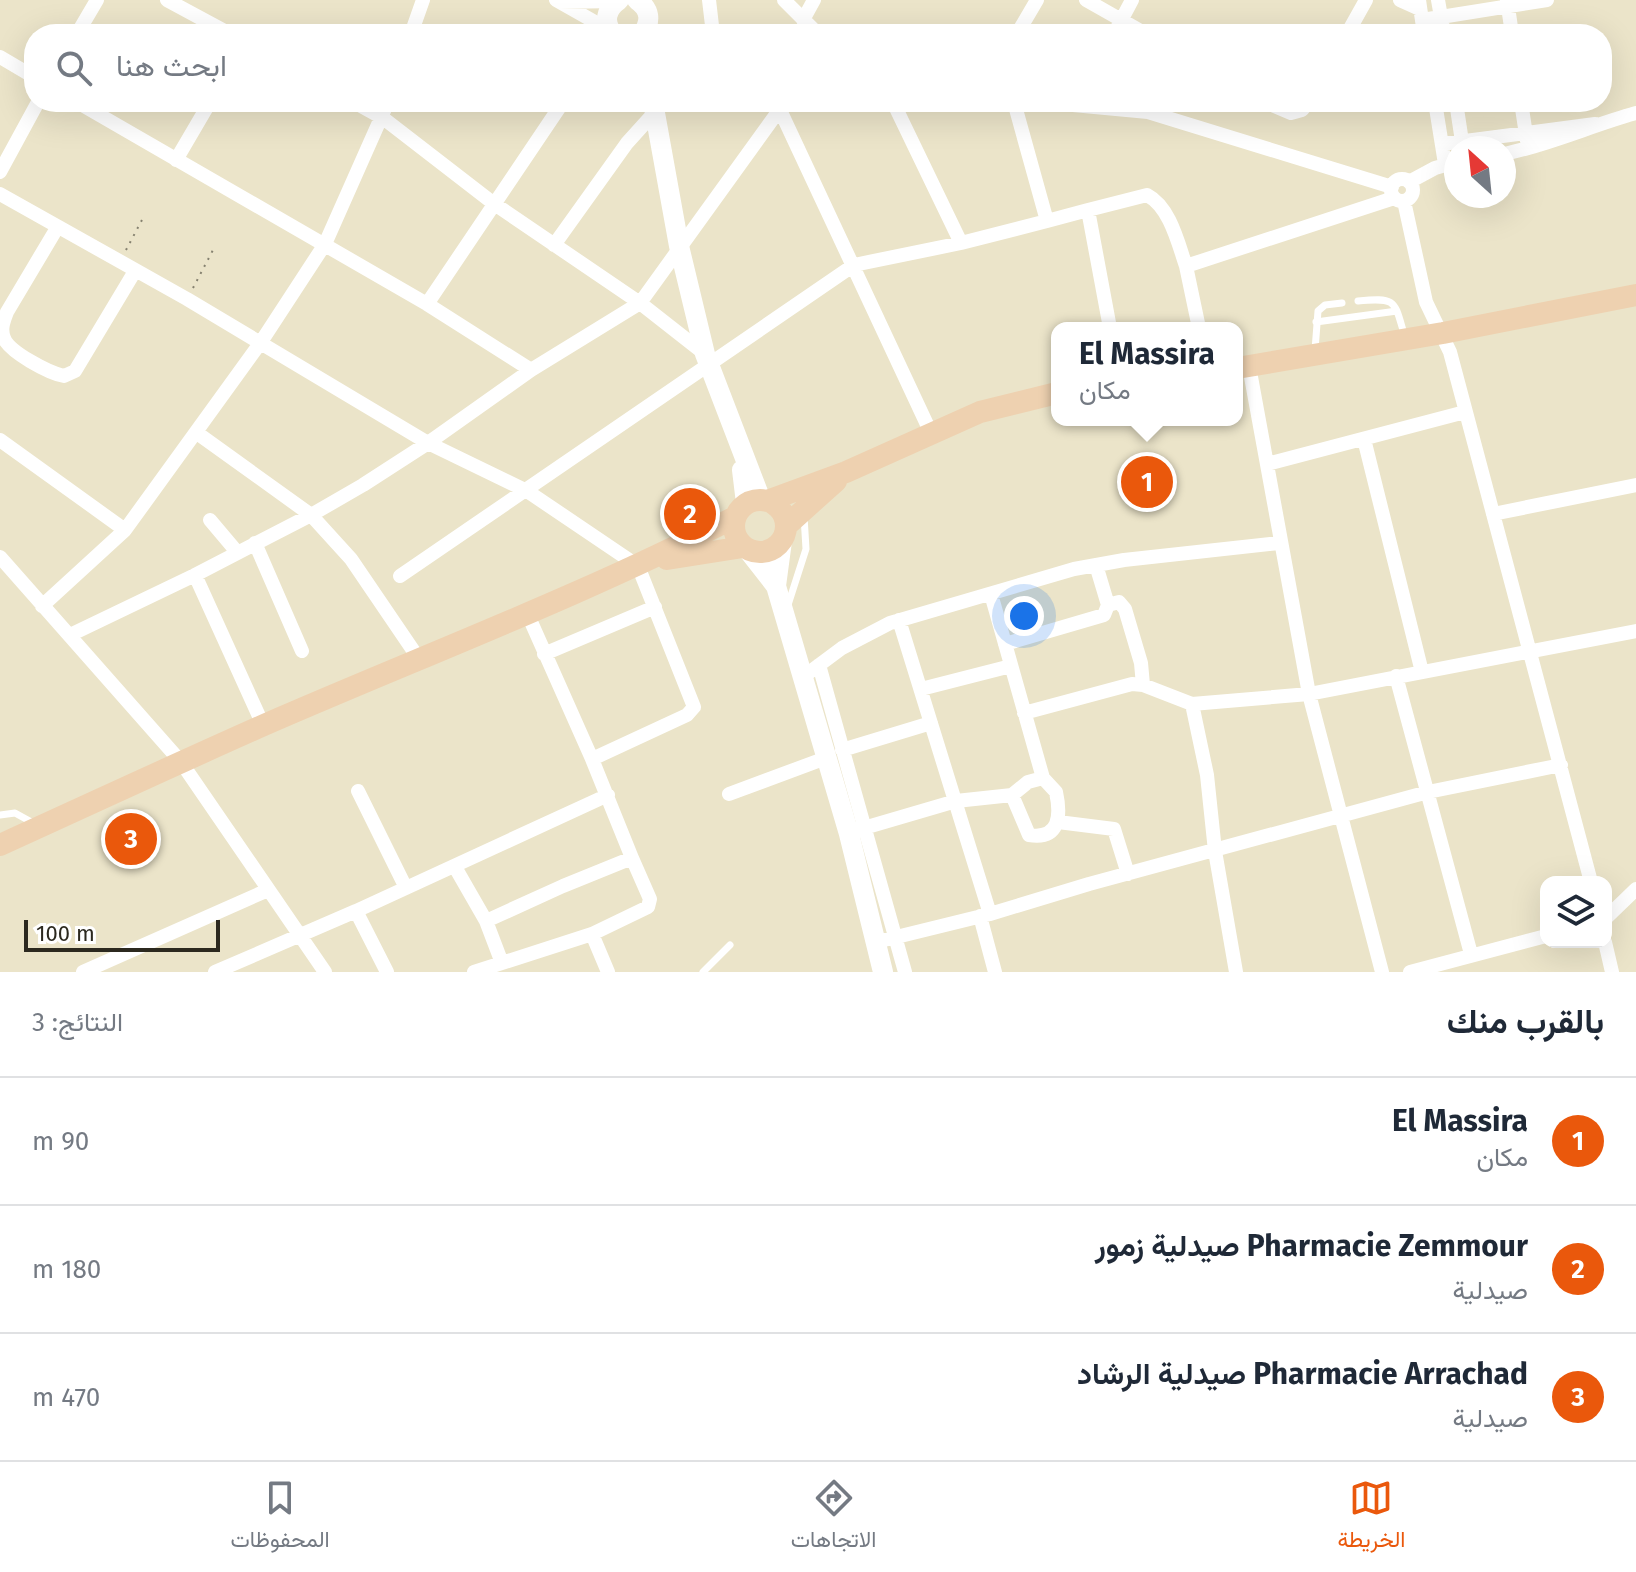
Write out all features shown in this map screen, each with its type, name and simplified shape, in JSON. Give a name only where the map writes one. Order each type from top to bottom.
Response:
[{"type":"main road","points":[[609,24],[607,14],[638,12]]},
{"type":"main road","points":[[655,112],[679,246],[707,359],[740,451],[752,505],[734,533],[776,586],[785,617],[811,671],[885,940],[883,972]]},
{"type":"main road","points":[[1243,367],[1443,333],[1636,295]]},
{"type":"main road","points":[[0,845],[263,725],[642,564],[752,505],[846,472],[980,412],[1051,394]]},
{"type":"main road","points":[[642,564],[745,548],[763,552],[770,550],[804,510],[846,472]]},
{"type":"main road","points":[[752,505],[781,510],[784,533],[776,586]]},
{"type":"street","points":[[83,24],[97,0]]},
{"type":"street","points":[[167,0],[211,24]]},
{"type":"street","points":[[415,24],[423,0]]},
{"type":"street","points":[[709,0],[712,24]]},
{"type":"street","points":[[784,0],[807,24]]},
{"type":"street","points":[[803,20],[814,0]]},
{"type":"street","points":[[1023,24],[1037,0]]},
{"type":"street","points":[[1086,0],[1128,24]]},
{"type":"street","points":[[1119,24],[1132,0]]},
{"type":"street","points":[[1353,24],[1366,0]]},
{"type":"street","points":[[1400,0],[1421,16],[1441,18],[1508,4],[1547,0]]},
{"type":"street","points":[[1438,0],[1442,24]]},
{"type":"street","points":[[558,1],[638,12]]},
{"type":"street","points":[[558,1],[596,24]]},
{"type":"street","points":[[1508,4],[1511,24]]},
{"type":"street","points":[[0,57],[24,71]]},
{"type":"street","points":[[0,172],[33,112]]},
{"type":"street","points":[[94,112],[427,304],[531,370]]},
{"type":"street","points":[[176,160],[204,112]]},
{"type":"street","points":[[372,112],[493,203],[640,303],[707,359]]},
{"type":"street","points":[[42,606],[125,530],[261,342],[325,244],[385,112]]},
{"type":"street","points":[[427,304],[556,112]]},
{"type":"street","points":[[554,245],[650,112]]},
{"type":"street","points":[[70,635],[311,515],[428,443],[531,370],[640,303],[779,112]]},
{"type":"street","points":[[786,112],[931,433]]},
{"type":"street","points":[[898,112],[961,243]]},
{"type":"street","points":[[1017,112],[1047,221]]},
{"type":"street","points":[[1139,112],[1173,119],[1397,195]]},
{"type":"street","points":[[1437,112],[1444,149]]},
{"type":"street","points":[[1458,112],[1462,136]]},
{"type":"street","points":[[1522,112],[1528,149]]},
{"type":"street","points":[[1516,152],[1636,113]]},
{"type":"street","points":[[1506,136],[1595,124]]},
{"type":"street","points":[[1186,266],[1397,195],[1411,195],[1409,182],[1444,166]]},
{"type":"street","points":[[0,194],[261,342],[428,443],[527,491],[642,564],[655,607],[693,702],[692,712],[592,759]]},
{"type":"street","points":[[400,576],[527,491],[707,359],[854,265],[961,243],[1147,195],[1154,199],[1176,236],[1198,322]]},
{"type":"street","points":[[1397,195],[1426,302],[1450,352],[1589,876]]},
{"type":"street","points":[[1088,210],[1109,322]]},
{"type":"street","points":[[57,228],[3,323],[4,340],[44,368],[64,376],[75,371],[135,271]]},
{"type":"street","points":[[1243,367],[1267,464],[1309,694],[1382,972]]},
{"type":"street","points":[[1267,464],[1465,412]]},
{"type":"street","points":[[197,433],[311,515],[351,559],[419,659]]},
{"type":"street","points":[[1364,439],[1422,672]]},
{"type":"street","points":[[0,440],[125,530]]},
{"type":"street","points":[[1493,514],[1636,485]]},
{"type":"street","points":[[210,520],[237,552]]},
{"type":"street","points":[[255,543],[302,651]]},
{"type":"street","points":[[811,671],[842,648],[899,620],[1074,569],[1279,543]]},
{"type":"street","points":[[0,557],[181,762],[325,972]]},
{"type":"street","points":[[1005,644],[1104,615],[1108,605],[1096,565]]},
{"type":"street","points":[[195,575],[263,725]]},
{"type":"street","points":[[991,594],[1043,778],[1056,792],[1058,822],[1052,831],[1029,835],[1012,795]]},
{"type":"street","points":[[1108,605],[1119,602],[1125,609],[1141,663],[1143,685]]},
{"type":"street","points":[[544,654],[655,607]]},
{"type":"street","points":[[474,972],[592,934],[650,905],[608,795],[528,615]]},
{"type":"street","points":[[899,620],[956,801],[985,915],[995,972]]},
{"type":"street","points":[[1024,713],[1132,684],[1143,685],[1192,704],[1309,694],[1636,631]]},
{"type":"street","points":[[921,689],[1011,666]]},
{"type":"street","points":[[1396,676],[1471,954]]},
{"type":"street","points":[[1192,704],[1207,775],[1215,851],[1236,972]]},
{"type":"street","points":[[729,794],[834,754],[931,723]]},
{"type":"street","points":[[905,972],[885,940],[1428,792],[1561,765]]},
{"type":"street","points":[[856,830],[956,801],[1012,795],[1028,782],[1043,778]]},
{"type":"street","points":[[358,791],[406,888]]},
{"type":"street","points":[[215,972],[455,867],[608,795]]},
{"type":"street","points":[[1058,822],[1114,829],[1128,874]]},
{"type":"street","points":[[486,921],[632,858]]},
{"type":"street","points":[[455,867],[486,921],[502,963]]},
{"type":"street","points":[[1612,912],[1636,889]]},
{"type":"street","points":[[83,972],[268,890]]},
{"type":"street","points":[[356,911],[387,972]]},
{"type":"street","points":[[592,934],[608,972]]},
{"type":"street","points":[[1410,972],[1540,937]]},
{"type":"street","points":[[1606,948],[1612,972]]},
{"type":"lane","points":[[1358,301],[1386,299],[1393,303],[1405,339]]},
{"type":"lane","points":[[1315,356],[1316,322],[1320,308],[1342,303]]},
{"type":"lane","points":[[1316,322],[1397,311]]},
{"type":"lane","points":[[785,617],[806,549],[804,510]]},
{"type":"lane","points":[[0,815],[8,812],[22,814],[40,827]]},
{"type":"lane","points":[[703,972],[730,945]]},
{"type":"path","points":[[120,261],[143,218]]},
{"type":"path","points":[[187,299],[213,250]]},
{"type":"place","name":"El Massira","points":[[1147,482]]},
{"type":"place","name":"Pharmacie Zemmour صيدلية زمور","points":[[690,514]]},
{"type":"place","name":"Pharmacie Arrachad صيدلية الرشاد","points":[[131,839]]}]
